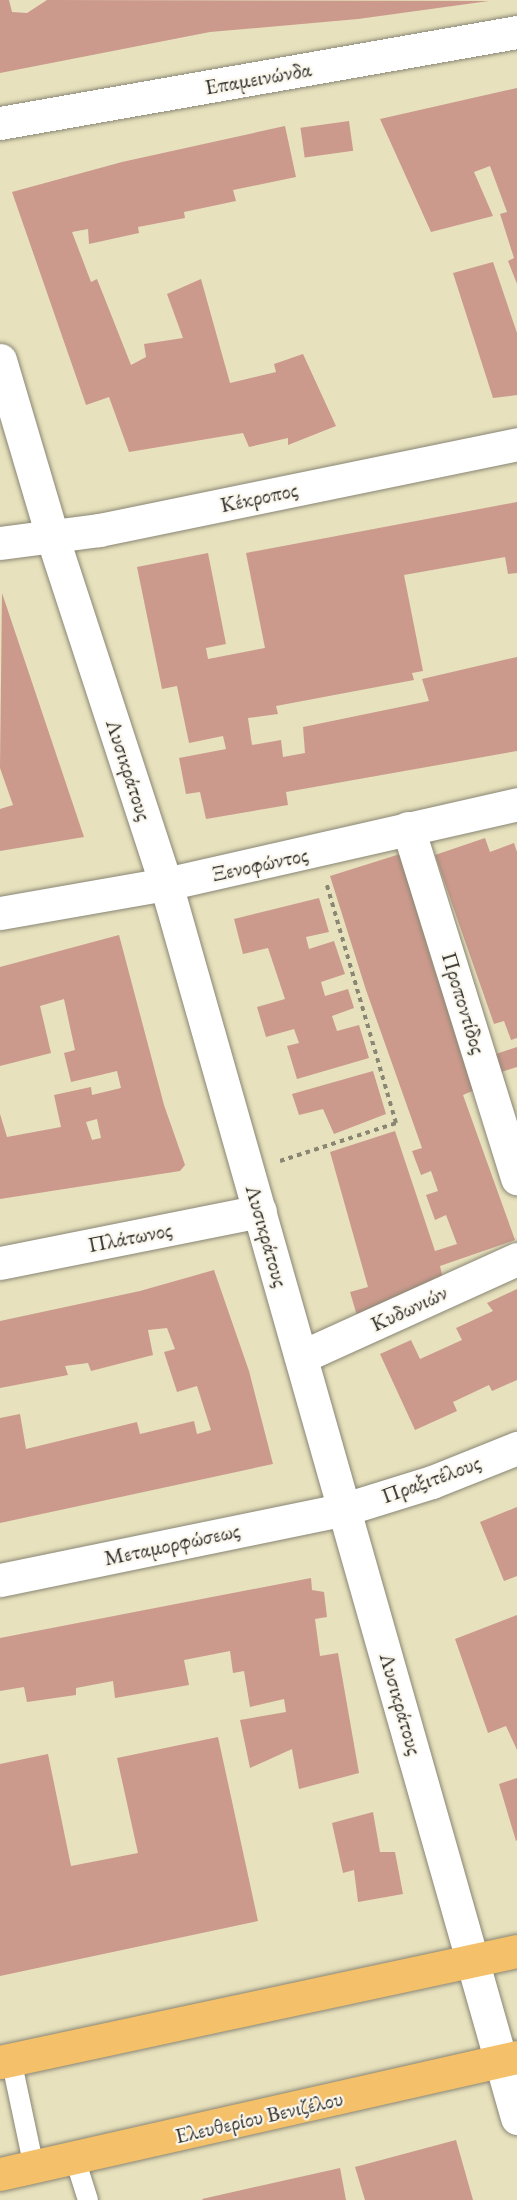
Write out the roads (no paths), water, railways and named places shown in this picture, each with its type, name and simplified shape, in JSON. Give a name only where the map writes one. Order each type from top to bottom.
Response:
[{"type":"main road","points":[[6,2061],[517,1951]]},
{"type":"main road","name":"Ελευθερίου Βενιζέλου","points":[[0,2174],[75,2159],[510,2059]]},
{"type":"street","name":"Επαμεινώνδα","points":[[0,123],[517,32]]},
{"type":"street","name":"Λυσικράτους","points":[[0,360],[52,536],[166,884],[474,1960],[510,2059],[517,2118]]},
{"type":"street","name":"Κέκροπος","points":[[0,543],[99,530],[517,444]]},
{"type":"street","name":"Ξενοφώντος","points":[[0,913],[166,884],[517,804]]},
{"type":"street","name":"Προποντίδος","points":[[408,828],[517,1178]]},
{"type":"street","name":"Πλάτωνος","points":[[0,1263],[260,1211]]},
{"type":"street","name":"Κυδωνιών","points":[[301,1358],[517,1259]]},
{"type":"street","name":"Πραξιτέλους","points":[[345,1509],[432,1482],[517,1448]]},
{"type":"street","name":"Μεταμορφώσεως","points":[[0,1580],[345,1509]]},
{"type":"lane","points":[[6,2061],[34,2167]]},
{"type":"lane","points":[[75,2159],[88,2200]]}]
